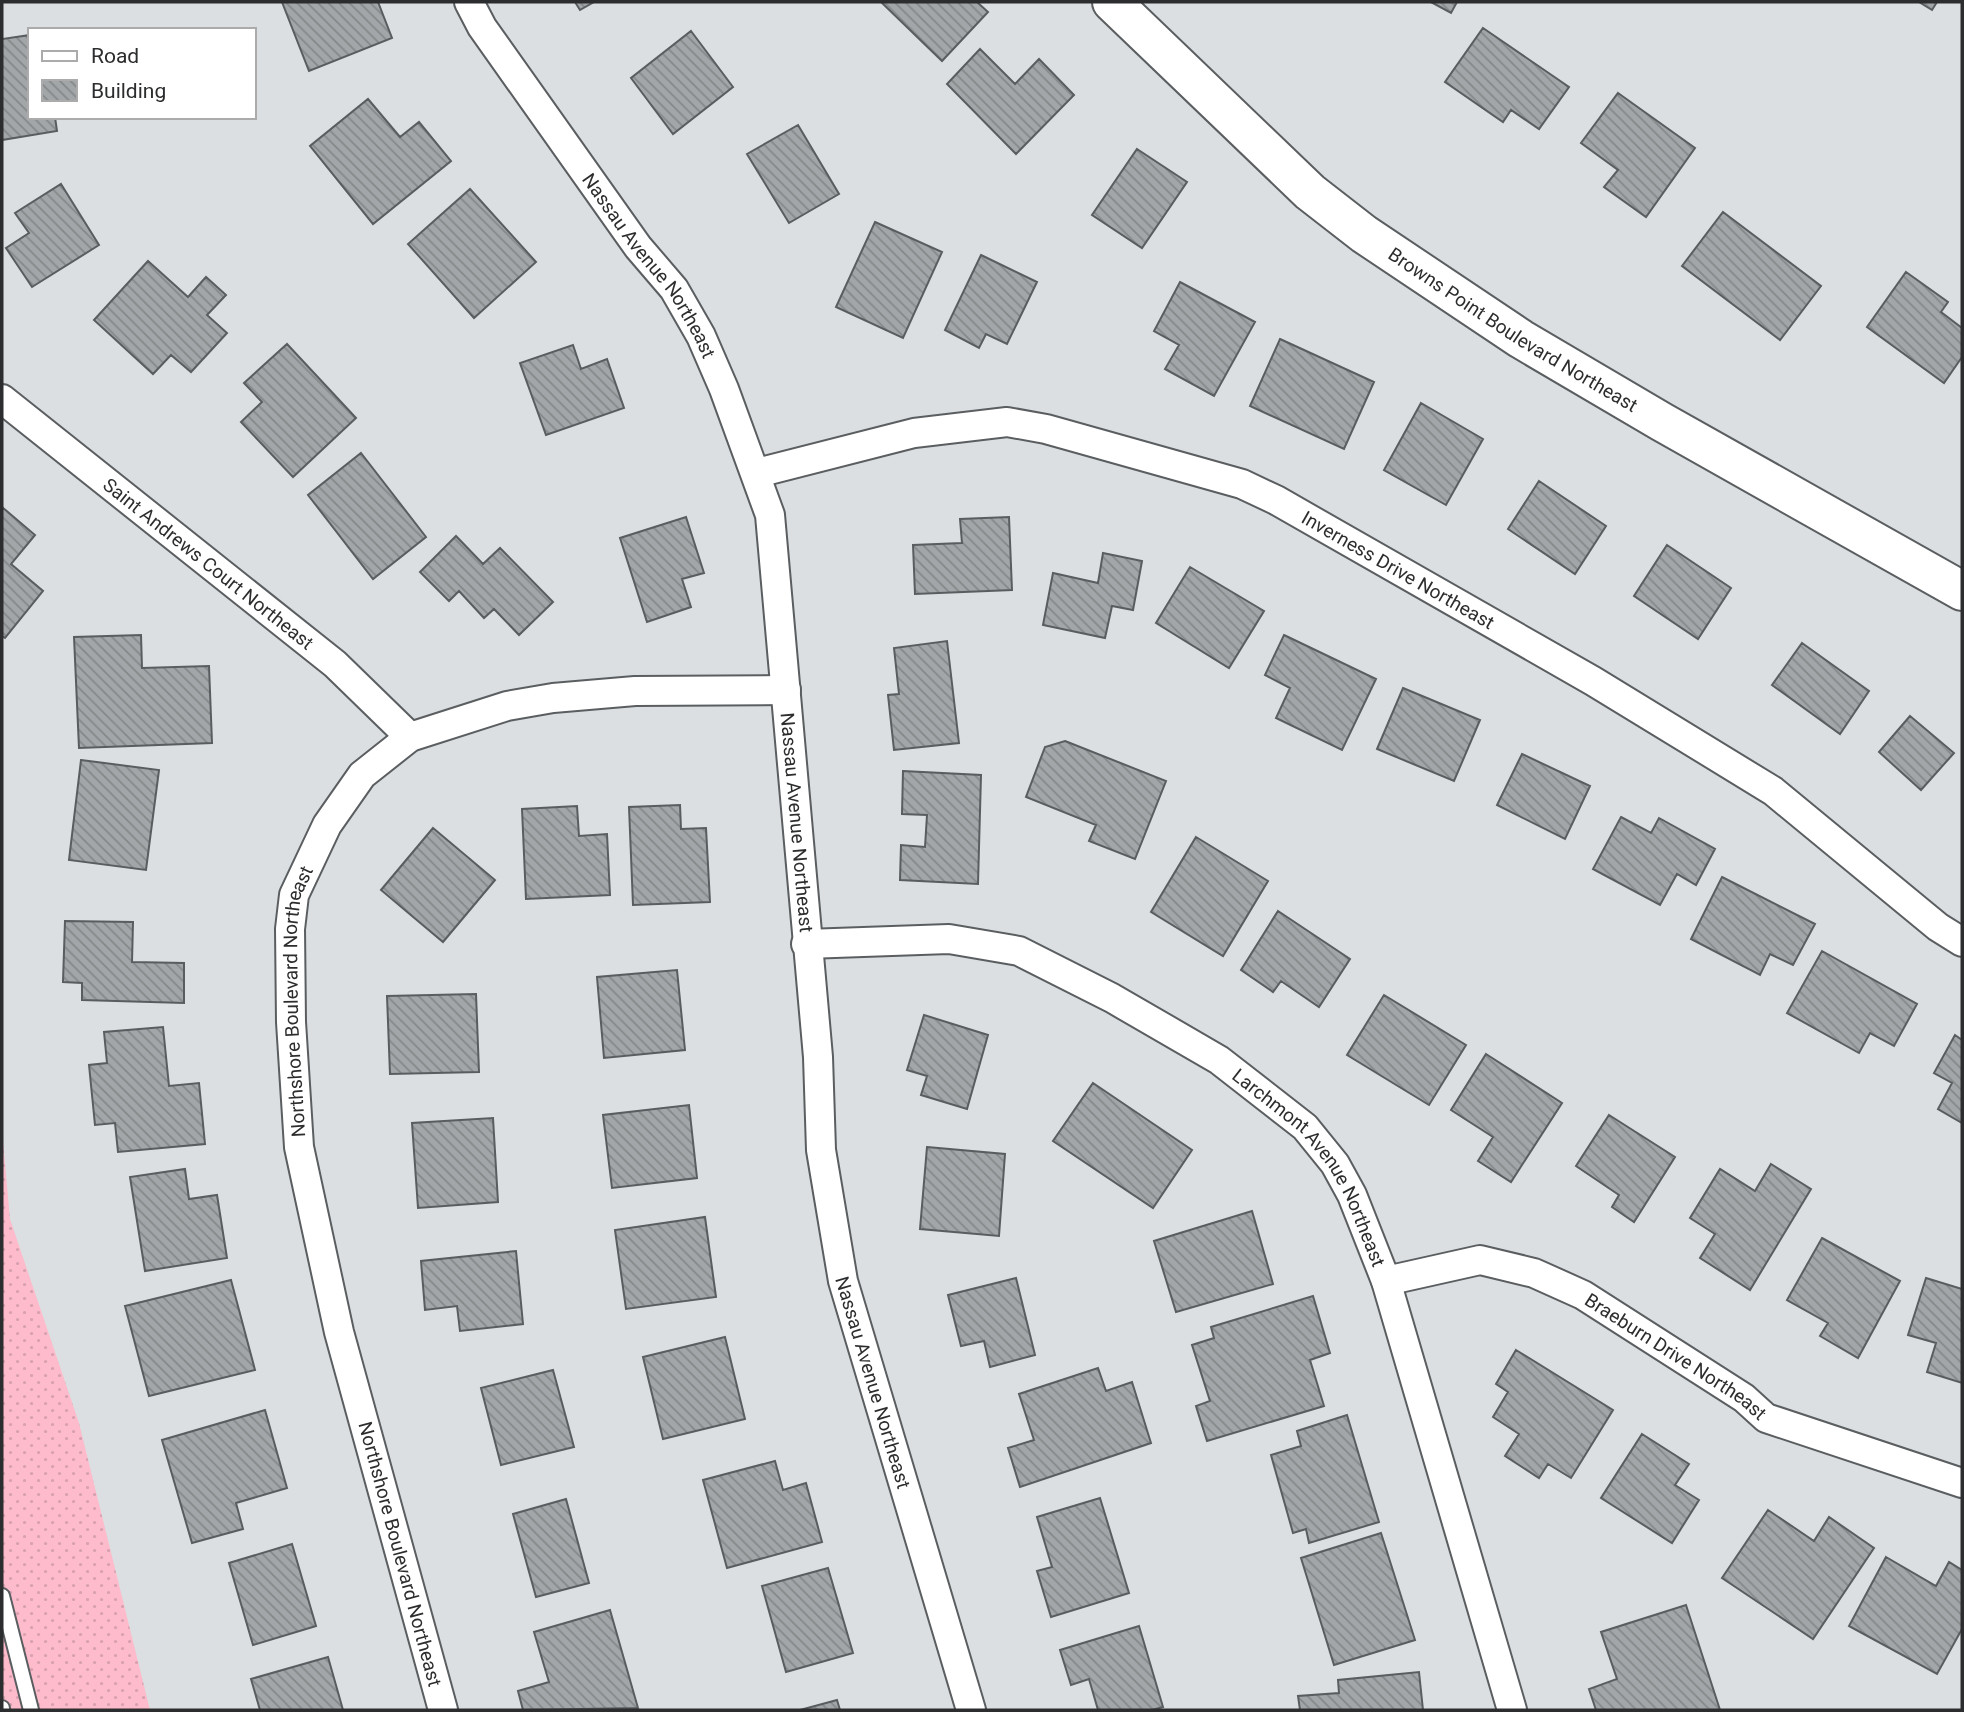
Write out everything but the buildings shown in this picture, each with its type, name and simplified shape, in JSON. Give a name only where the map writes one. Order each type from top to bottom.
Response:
[{"type":"street","name":"Nassau Avenue Northeast","points":[[469,2],[482,27],[638,247],[674,289],[701,336],[757,472],[770,515],[818,1057],[821,1150],[844,1281],[971,1710]]},
{"type":"street","name":"Browns Point Boulevard Northeast","points":[[1112,2],[1310,192],[1364,234],[1568,366],[1962,590]]},
{"type":"street","name":"Saint Andrews Court Northeast","points":[[2,398],[335,664],[410,737]]},
{"type":"street","name":"Inverness Drive Northeast","points":[[757,472],[914,433],[1007,422],[1046,429],[1242,484],[1276,500],[1593,681],[1773,791],[1938,927],[1962,942]]},
{"type":"street","name":"Northshore Boulevard Northeast","points":[[443,1710],[339,1332],[299,1147],[291,1022],[290,929],[295,895],[327,825],[362,775],[410,737],[508,706],[552,698],[635,691],[786,690]]},
{"type":"street","name":"Larchmont Avenue Northeast","points":[[806,944],[949,939],[1019,951],[1112,998],[1219,1060],[1305,1127],[1335,1164],[1352,1195],[1386,1281],[1512,1710]]},
{"type":"street","name":"Braeburn Drive Northeast","points":[[1386,1281],[1479,1261],[1534,1273],[1583,1295],[1691,1367],[1744,1398],[1766,1418],[1962,1483]]},
{"type":"lane","points":[[2,1596],[31,1710]]},
{"type":"shaded area","points":[[2,1130],[10,1219],[79,1423],[150,1710],[2,1710]]}]
